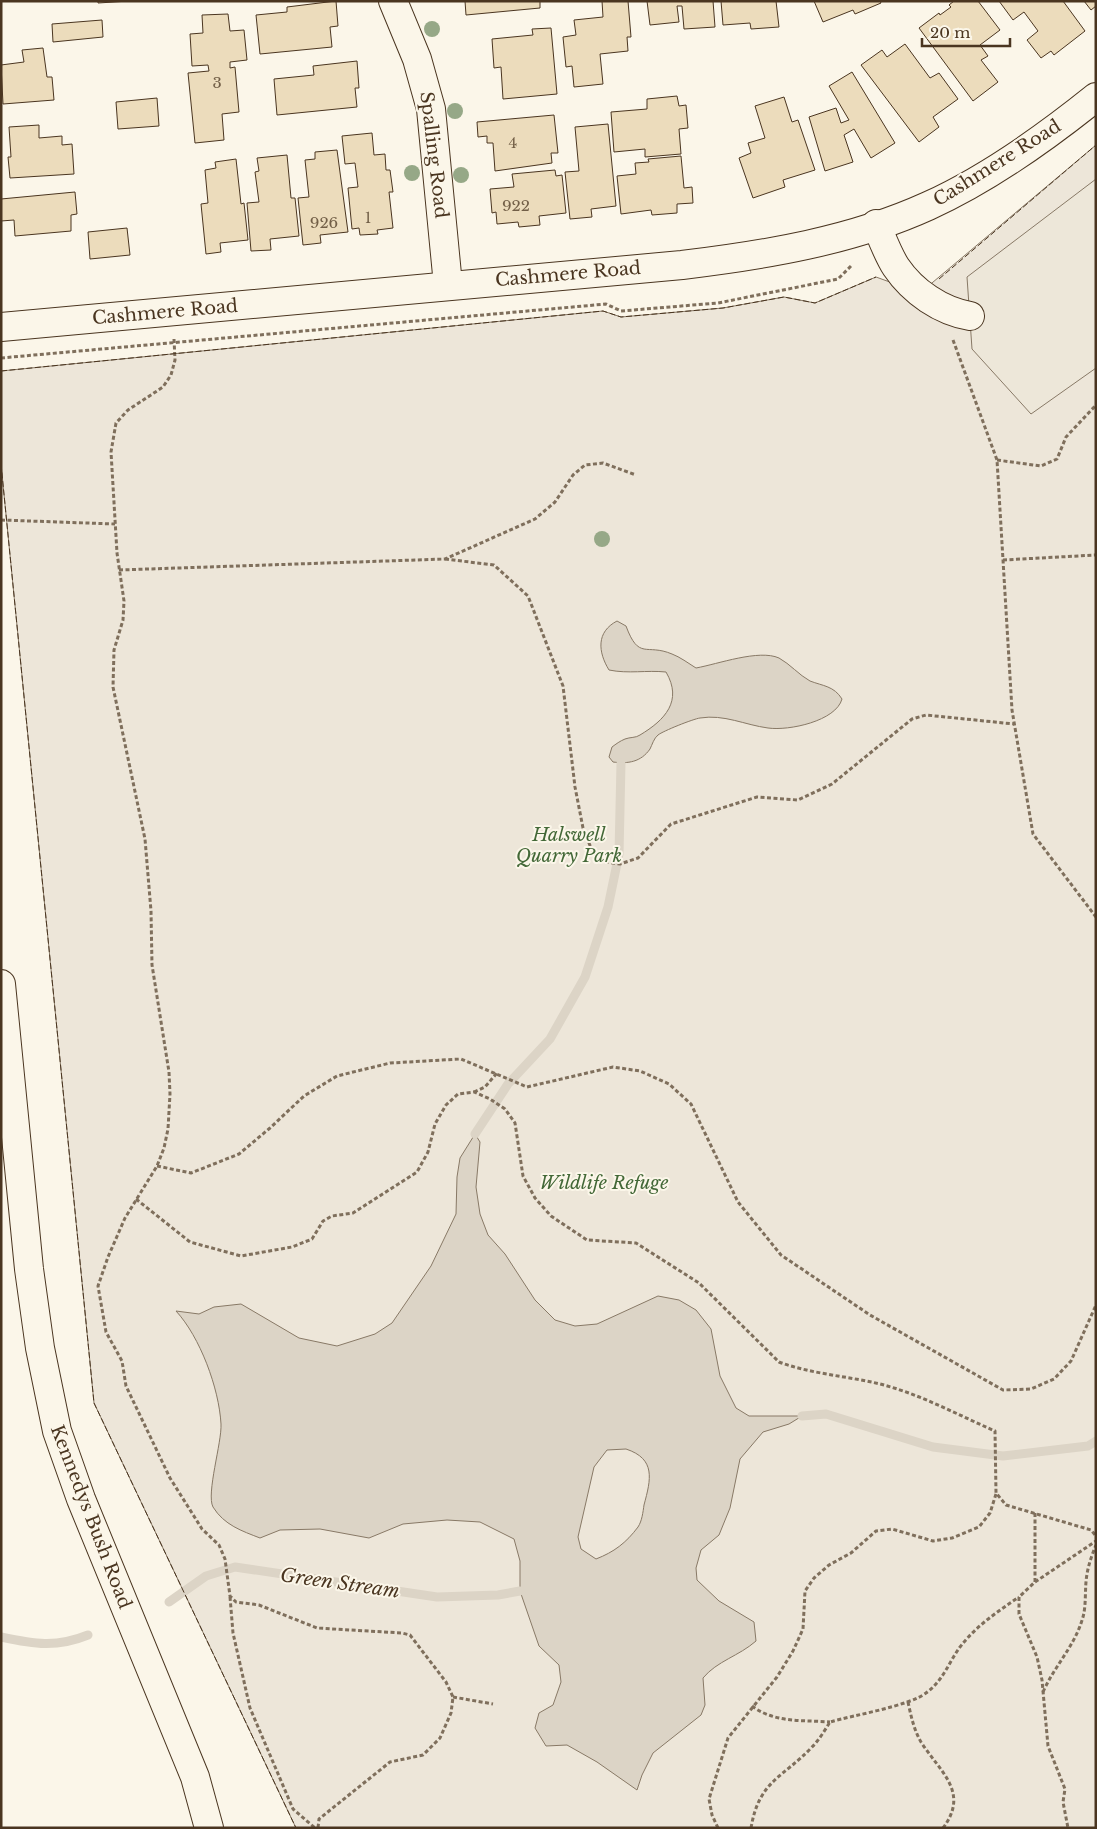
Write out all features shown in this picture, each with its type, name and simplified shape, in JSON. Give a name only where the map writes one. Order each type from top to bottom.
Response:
[{"type":"street","name":"Spalling Road","points":[[393,1],[417,59],[431,109],[448,285]]},
{"type":"street","name":"Cashmere Road","points":[[1,326],[729,259],[808,245],[927,206],[971,183],[1024,150],[1096,97]]},
{"type":"street","points":[[876,224],[895,266],[907,280],[939,306],[953,313],[970,316]]},
{"type":"street","name":"Kennedys Bush Road","points":[[1,984],[29,1269],[40,1348],[57,1431],[81,1499],[195,1777],[210,1828]]},
{"type":"path","points":[[970,316],[951,334],[997,460],[1014,724],[1033,834],[1096,917]]},
{"type":"path","points":[[1,358],[174,343],[174,360],[171,375],[163,387],[128,410],[116,423],[111,452],[119,570],[124,601],[122,620],[114,650],[113,687],[145,838],[151,911],[152,965],[169,1072],[168,1129],[157,1166],[136,1199],[108,1257],[98,1286],[106,1332],[122,1361],[126,1386],[170,1478],[202,1529],[219,1545],[225,1559],[233,1633],[250,1708],[293,1809],[317,1828],[319,1819],[390,1762],[423,1755],[440,1738],[451,1713],[453,1697],[446,1682],[410,1636],[402,1633],[317,1628],[259,1605],[236,1602],[230,1596]]},
{"type":"path","points":[[997,460],[1041,466],[1057,459],[1066,437],[1096,405]]},
{"type":"path","points":[[446,559],[535,519],[555,502],[573,475],[585,465],[603,463],[636,475]]},
{"type":"path","points":[[1,520],[115,524]]},
{"type":"path","points":[[1003,560],[1096,555]]},
{"type":"path","points":[[119,570],[446,559],[494,565],[528,596],[562,686],[575,787],[583,828],[593,853],[605,862],[620,864],[638,858],[671,824],[757,797],[798,800],[832,784],[912,719],[926,715],[1014,724]]},
{"type":"path","points":[[157,1166],[191,1173],[239,1154],[304,1096],[337,1076],[390,1063],[461,1059],[527,1087],[614,1067],[640,1071],[669,1084],[691,1104],[738,1202],[781,1255],[870,1315],[1003,1390],[1031,1389],[1054,1379],[1071,1361],[1096,1305]]},
{"type":"path","points":[[136,1199],[190,1242],[241,1256],[292,1247],[312,1239],[323,1221],[332,1216],[353,1213],[417,1172],[428,1152],[435,1124],[446,1104],[458,1094],[474,1092],[485,1087],[497,1073]]},
{"type":"path","points":[[474,1092],[490,1099],[504,1109],[515,1123],[523,1176],[535,1198],[551,1216],[587,1240],[636,1243],[699,1283],[779,1362],[794,1368],[882,1384],[910,1394],[995,1431],[996,1493],[990,1513],[979,1527],[933,1541],[892,1529],[876,1531],[851,1553],[829,1565],[805,1591],[803,1629],[793,1652],[777,1677],[728,1738],[709,1799],[712,1815],[718,1828]]},
{"type":"path","points":[[996,1493],[1006,1505],[1091,1530],[1096,1536]]},
{"type":"path","points":[[1034,1582],[1035,1513]]},
{"type":"path","points":[[752,1706],[762,1713],[784,1720],[830,1722],[908,1702],[926,1694],[974,1630],[1019,1597],[1034,1582],[1096,1543]]},
{"type":"path","points":[[1043,1692],[1053,1670],[1064,1658],[1083,1616],[1086,1579],[1096,1543]]},
{"type":"path","points":[[1019,1597],[1019,1614],[1037,1657],[1043,1692],[1048,1746],[1066,1789],[1063,1802],[1068,1828]]},
{"type":"path","points":[[453,1697],[493,1704]]},
{"type":"path","points":[[908,1702],[913,1724],[920,1741],[945,1773],[950,1784],[954,1803],[950,1818],[943,1828]]},
{"type":"path","points":[[751,1828],[754,1808],[762,1794],[776,1778],[814,1746],[830,1722]]},
{"type":"green space","name":"Halswell Quarry Park","points":[[1096,145],[1096,1828],[296,1828],[94,1403],[1,464],[1,371],[603,311],[621,317],[723,308],[784,297],[815,303],[876,277],[920,293]]},
{"type":"shaded area","points":[[1096,179],[1096,368],[1031,414],[972,349],[967,277]]},
{"type":"shaded area","points":[[617,621],[626,626],[635,644],[639,647],[672,654],[696,668],[750,656],[771,656],[783,660],[810,681],[832,689],[842,699],[838,707],[821,719],[788,728],[759,727],[718,717],[696,719],[658,735],[643,757],[624,763],[613,762],[609,757],[612,747],[625,739],[638,736],[657,723],[669,709],[673,692],[666,672],[623,672],[609,670],[605,663],[601,643],[605,631]]},
{"type":"shaded area","points":[[475,1134],[480,1142],[476,1187],[480,1214],[488,1235],[505,1254],[535,1300],[555,1320],[575,1326],[597,1324],[658,1296],[679,1300],[696,1310],[711,1329],[720,1376],[736,1408],[749,1416],[802,1416],[789,1424],[763,1432],[740,1459],[730,1508],[719,1535],[701,1550],[696,1568],[697,1580],[719,1601],[754,1622],[756,1641],[715,1667],[703,1678],[705,1705],[701,1715],[653,1753],[637,1790],[597,1762],[567,1745],[546,1746],[535,1728],[539,1713],[553,1705],[561,1682],[559,1665],[539,1646],[520,1591],[520,1561],[514,1539],[480,1522],[447,1520],[403,1524],[369,1538],[320,1529],[280,1530],[260,1538],[228,1523],[217,1513],[211,1500],[221,1432],[219,1410],[207,1364],[193,1335],[176,1311],[199,1314],[214,1307],[241,1304],[299,1338],[337,1346],[375,1334],[392,1323],[431,1266],[456,1214],[457,1177],[460,1158]],"holes":[[[626,1449],[636,1453],[647,1464],[649,1471],[648,1487],[640,1522],[638,1527],[624,1542],[614,1550],[596,1559],[581,1549],[578,1537],[594,1467],[607,1450]]]},
{"type":"building","points":[[98,1],[129,1],[98,3]]},
{"type":"building","points":[[336,1],[338,26],[330,27],[332,47],[260,54],[256,15],[287,12],[287,7]]},
{"type":"building","points":[[465,1],[540,1],[540,8],[466,15]]},
{"type":"building","points":[[602,1],[628,1],[631,37],[627,37],[628,51],[600,54],[603,84],[574,87],[572,66],[566,67],[563,37],[576,35],[574,20],[603,17]]},
{"type":"building","points":[[647,1],[713,1],[715,27],[684,29],[682,6],[677,6],[679,22],[650,25]]},
{"type":"building","points":[[721,1],[776,1],[779,27],[751,29],[750,23],[723,25]]},
{"type":"building","points":[[814,1],[880,1],[881,3],[855,14],[853,10],[823,22]]},
{"type":"building","points":[[954,1],[978,1],[1000,30],[980,45],[988,56],[981,60],[998,82],[973,101],[919,28],[939,13],[940,15],[951,7],[949,5]]},
{"type":"building","points":[[999,1],[1063,1],[1085,31],[1054,55],[1051,51],[1041,58],[1027,40],[1038,31],[1024,12],[1013,20]]},
{"type":"building","points":[[1084,1],[1096,1],[1096,6],[1091,10]]},
{"type":"building","points":[[228,14],[230,31],[244,30],[247,60],[230,62],[230,68],[235,67],[239,112],[222,114],[224,140],[195,143],[188,73],[209,71],[208,65],[192,66],[190,34],[203,33],[202,15]]},
{"type":"building","points":[[102,20],[103,37],[53,42],[52,24]]},
{"type":"building","points":[[551,28],[557,94],[503,99],[501,67],[494,68],[492,39],[533,35],[532,29]]},
{"type":"building","points":[[905,44],[930,78],[939,73],[958,99],[933,117],[939,127],[919,142],[861,65],[882,50],[887,57]]},
{"type":"building","points":[[43,48],[47,77],[52,77],[54,100],[3,104],[1,65],[24,62],[22,50]]},
{"type":"building","points":[[357,61],[359,88],[355,88],[357,107],[277,115],[274,79],[314,75],[313,66]]},
{"type":"building","points":[[852,72],[895,143],[871,158],[854,129],[844,135],[853,162],[825,171],[809,117],[836,108],[841,123],[849,120],[829,86]]},
{"type":"building","points":[[677,96],[679,106],[686,105],[688,128],[679,129],[681,154],[645,157],[645,149],[614,152],[611,112],[647,109],[647,99]]},
{"type":"building","points":[[784,97],[792,122],[798,120],[815,170],[783,180],[785,187],[753,198],[739,158],[751,153],[748,143],[765,138],[755,106]]},
{"type":"building","points":[[157,98],[159,126],[118,129],[116,102]]},
{"type":"building","points":[[554,115],[558,153],[551,153],[552,163],[495,171],[493,143],[487,143],[487,136],[478,137],[477,122]]},
{"type":"building","points":[[608,124],[616,206],[591,209],[592,217],[570,219],[565,172],[579,171],[575,127]]},
{"type":"building","points":[[39,125],[39,138],[62,136],[62,145],[72,144],[74,174],[10,178],[8,157],[11,157],[9,127]]},
{"type":"building","points":[[372,133],[374,155],[385,154],[386,170],[390,170],[393,192],[389,192],[393,228],[377,230],[378,234],[360,235],[359,228],[352,229],[348,188],[358,187],[355,163],[345,164],[342,136]]},
{"type":"building","points":[[337,150],[348,232],[320,235],[321,243],[303,245],[298,198],[309,197],[305,160],[315,159],[315,152]]},
{"type":"building","points":[[287,155],[291,198],[295,198],[299,236],[270,239],[271,250],[251,251],[247,203],[259,202],[255,172],[259,171],[257,158]]},
{"type":"building","points":[[681,156],[684,188],[692,187],[693,203],[677,204],[677,213],[652,215],[651,210],[621,214],[617,176],[636,174],[635,163],[649,162],[648,159]]},
{"type":"building","points":[[236,159],[241,204],[244,203],[248,240],[220,243],[221,252],[206,254],[201,204],[208,203],[205,170],[216,168],[215,162]]},
{"type":"building","points":[[555,170],[556,176],[562,175],[566,213],[539,216],[540,225],[519,227],[518,222],[497,224],[496,212],[492,213],[490,189],[514,187],[512,174]]},
{"type":"building","points":[[75,192],[77,214],[71,215],[71,231],[15,236],[14,220],[1,221],[1,199]]},
{"type":"building","points":[[127,228],[130,255],[90,259],[88,232]]},
{"type":"waterway","points":[[475,1134],[508,1084],[550,1039],[585,977],[608,907],[619,854],[621,763]]},
{"type":"waterway","points":[[802,1416],[826,1414],[933,1447],[1003,1456],[1088,1446],[1096,1441]]},
{"type":"waterway","name":"Green Stream","points":[[169,1602],[206,1576],[235,1567],[437,1597],[498,1595],[520,1591]]},
{"type":"waterway","name":"Green Stream","points":[[1,1637],[45,1644],[66,1642],[88,1635]]},
{"type":"fence","points":[[939,279],[1096,145]]},
{"type":"fence","points":[[1,371],[603,311],[621,317],[723,308],[784,297],[815,303],[876,277]]},
{"type":"fence","points":[[1,464],[94,1403],[296,1828]]},
{"type":"park label","name":"Wildlife Refuge","points":[[604,1183]]}]
